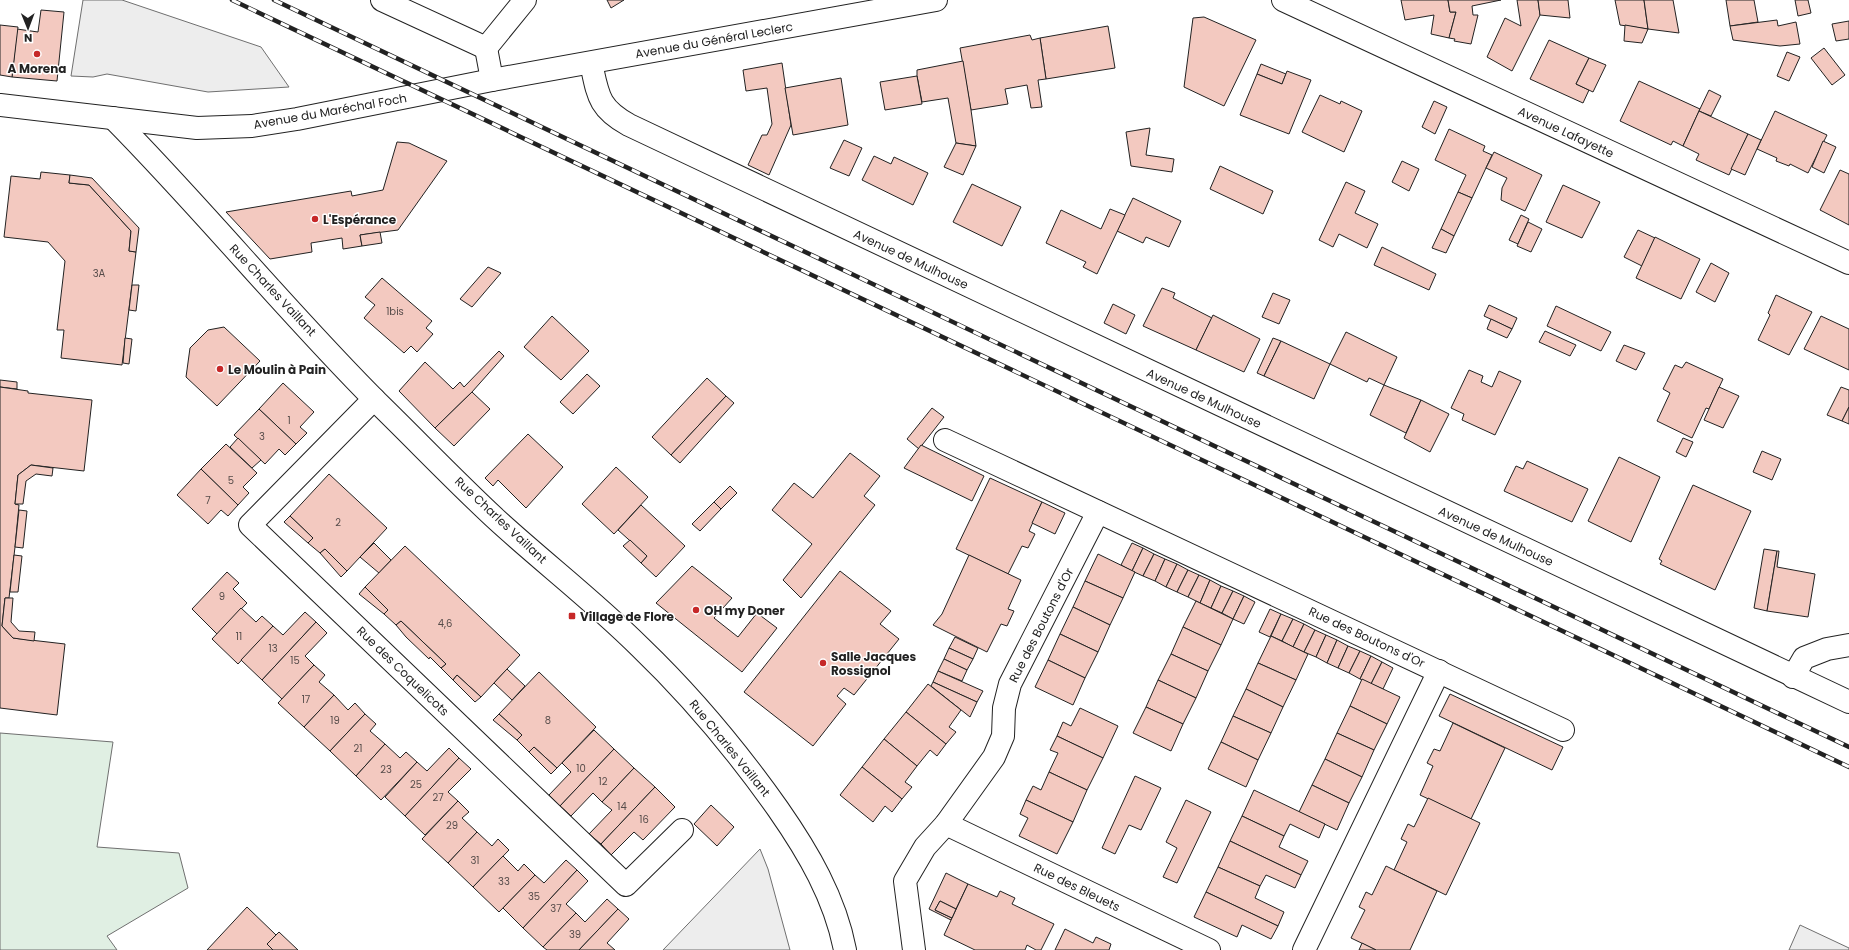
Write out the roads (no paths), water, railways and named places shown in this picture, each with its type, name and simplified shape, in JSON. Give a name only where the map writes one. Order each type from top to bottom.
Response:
[{"type":"street","points":[[382,0],[486,48]]},
{"type":"street","points":[[492,80],[486,48],[525,0]]},
{"type":"street","name":"Avenue du Général Leclerc","points":[[492,80],[936,0]]},
{"type":"street","name":"Avenue Lafayette","points":[[1282,0],[1849,263]]},
{"type":"street","name":"Avenue de Mulhouse","points":[[591,63],[601,101],[608,111],[629,125],[1793,677],[1849,702]]},
{"type":"street","name":"Avenue du Maréchal Foch","points":[[0,105],[197,128],[252,126],[297,119],[492,80]]},
{"type":"street","name":"Rue Charles Vaillant","points":[[113,118],[154,159],[256,274],[374,399],[496,519],[639,646],[698,707],[758,780],[805,848],[825,887],[843,939],[845,950]]},
{"type":"street","name":"Rue des Coquelicots","points":[[374,399],[250,525],[626,885],[682,830]]},
{"type":"street","name":"Rue des Boutons d'Or","points":[[945,440],[1563,730]]},
{"type":"street","name":"Rue des Boutons d'Or","points":[[914,950],[905,881],[925,847],[946,824],[994,757],[1003,736],[1004,708],[1010,684],[1098,512]]},
{"type":"street","points":[[1793,677],[1804,658],[1827,649],[1849,645]]},
{"type":"street","name":"Rue des Boutons d'Or","points":[[1304,950],[1439,671]]},
{"type":"street","name":"Rue des Bleuets","points":[[946,824],[1209,950]]},
{"type":"railway","points":[[232,0],[1849,767]]},
{"type":"railway","points":[[274,0],[1849,747]]},
{"type":"place","name":"A Morena","points":[[37,54]]},
{"type":"place","name":"L'Espérance","points":[[315,219]]},
{"type":"place","name":"Le Moulin à Pain","points":[[220,369]]},
{"type":"place","name":"OH my Doner","points":[[696,610]]},
{"type":"place","name":"Village de Flore","points":[[572,616]]},
{"type":"place","name":"Salle Jacques Rossignol","points":[[823,663]]}]
